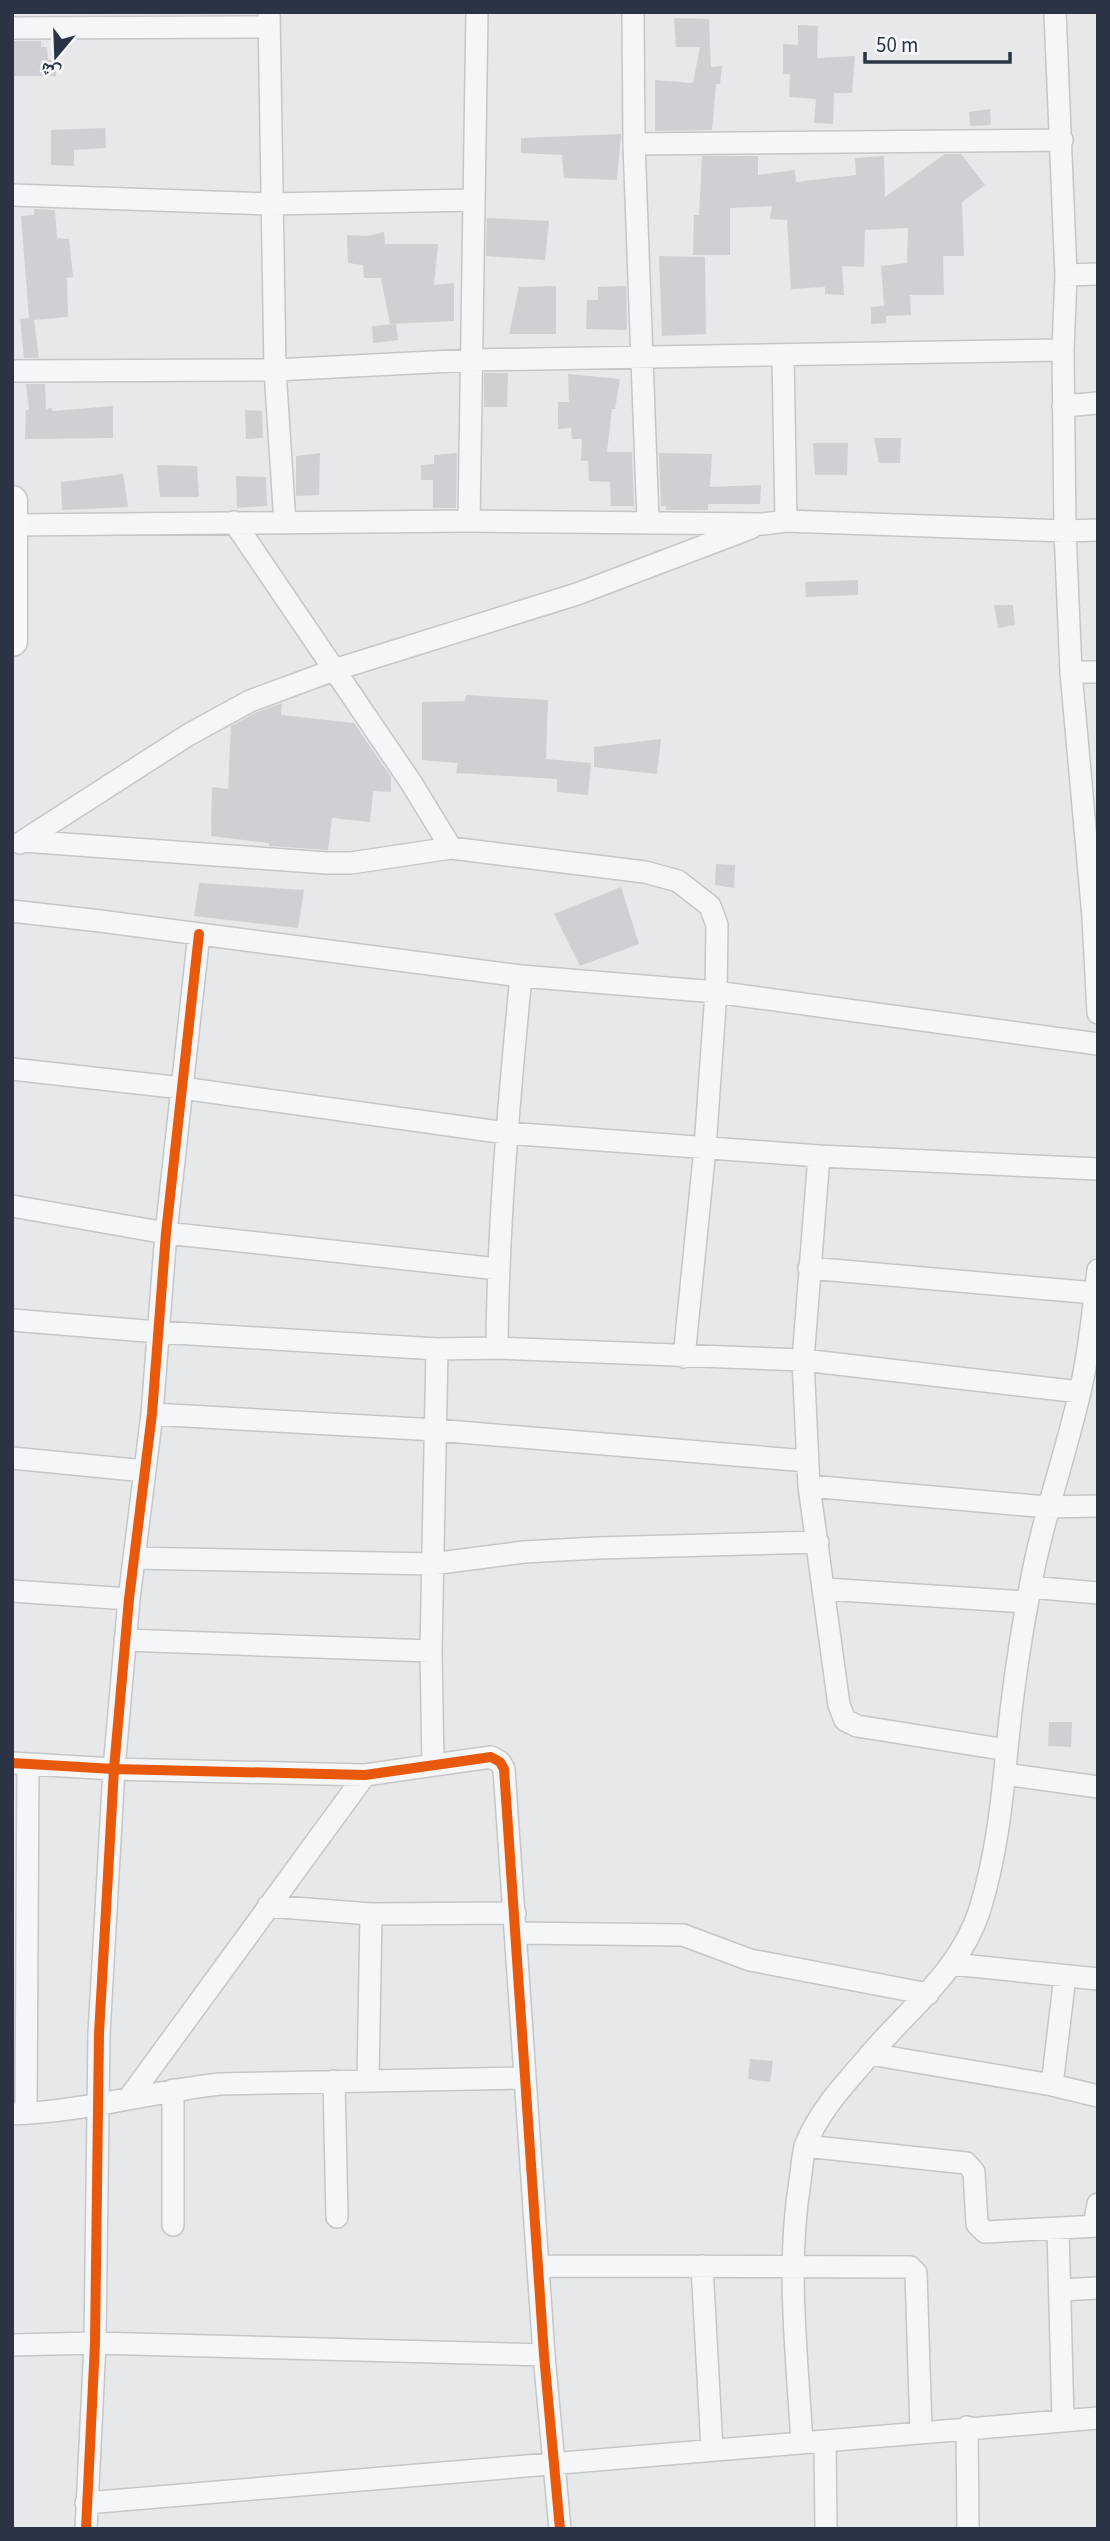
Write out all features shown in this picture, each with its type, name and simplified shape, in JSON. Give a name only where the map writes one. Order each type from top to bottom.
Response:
[{"type":"street","points":[[470,521],[477,12]]},
{"type":"street","points":[[634,12],[634,144],[648,521]]},
{"type":"street","points":[[1055,12],[1066,275],[1063,405],[1071,673],[1089,758],[1098,1013]]},
{"type":"street","points":[[12,28],[269,20],[275,370],[285,523]]},
{"type":"street","points":[[634,144],[1062,140]]},
{"type":"street","points":[[12,195],[271,204],[474,200]]},
{"type":"street","points":[[1066,275],[1098,274]]},
{"type":"street","points":[[12,371],[275,370],[472,360],[1063,350]]},
{"type":"street","points":[[783,355],[786,521]]},
{"type":"street","points":[[1063,405],[1098,403]]},
{"type":"street","points":[[12,501],[12,641]]},
{"type":"street","points":[[13,525],[470,521],[763,524],[786,521],[1098,530]]},
{"type":"street","points":[[234,522],[431,813],[451,848]]},
{"type":"street","points":[[18,844],[188,735],[250,701],[334,670],[577,594],[763,524]]},
{"type":"street","points":[[1071,673],[1098,672]]},
{"type":"street","points":[[18,844],[327,863],[351,863],[451,848],[646,872],[678,881],[710,906],[717,925],[716,992],[705,1148],[684,1357]]},
{"type":"street","points":[[12,912],[521,976],[716,992],[1098,1044]]},
{"type":"street","points":[[86,2529],[95,2343],[97,2105],[114,1769],[129,1599],[152,1414],[166,1233],[199,934]]},
{"type":"street","points":[[497,1348],[498,1269],[506,1133],[521,976]]},
{"type":"street","points":[[12,1069],[182,1088],[506,1133],[819,1156],[1098,1169]]},
{"type":"street","points":[[819,1156],[803,1360],[807,1461],[839,1705],[845,1720],[857,1726],[1007,1750]]},
{"type":"street","points":[[12,1206],[166,1233],[498,1269]]},
{"type":"street","points":[[809,1268],[1095,1293]]},
{"type":"street","points":[[802,2443],[793,2265],[797,2198],[805,2146],[822,2113],[870,2054],[928,1994],[952,1964],[969,1938],[980,1908],[999,1830],[1007,1750],[1029,1595],[1047,1507],[1080,1392],[1092,1362],[1098,1270]]},
{"type":"street","points":[[12,1320],[437,1349],[497,1348],[803,1360],[1080,1392]]},
{"type":"street","points":[[433,1765],[430,1651],[437,1349]]},
{"type":"street","points":[[152,1414],[436,1430],[807,1461]]},
{"type":"street","points":[[12,1458],[145,1471]]},
{"type":"street","points":[[810,1486],[1047,1507],[1098,1506]]},
{"type":"street","points":[[134,1558],[432,1564],[524,1552],[818,1542]]},
{"type":"street","points":[[824,1589],[1029,1595],[1098,1593]]},
{"type":"street","points":[[12,1591],[129,1599]]},
{"type":"street","points":[[125,1640],[430,1651]]},
{"type":"street","points":[[525,2078],[219,2084],[97,2105],[19,2113],[20,1763],[114,1769],[365,1775],[491,1757],[500,1762],[504,1769],[544,2355],[560,2529]]},
{"type":"street","points":[[129,2098],[365,1775]]},
{"type":"street","points":[[1004,1782],[1098,1787]]},
{"type":"street","points":[[268,1906],[683,1935],[750,1961],[928,1994]]},
{"type":"street","points":[[368,2081],[371,1914]]},
{"type":"street","points":[[952,1964],[1098,1979]]},
{"type":"street","points":[[1052,2085],[1065,1976]]},
{"type":"street","points":[[870,2054],[1052,2085],[1098,2096]]},
{"type":"street","points":[[334,2081],[337,2217]]},
{"type":"street","points":[[173,2090],[173,2225]]},
{"type":"street","points":[[805,2146],[966,2164],[975,2172],[977,2224],[985,2232],[1096,2226],[1098,2204]]},
{"type":"street","points":[[1058,2229],[1063,2420]]},
{"type":"street","points":[[539,2266],[910,2267],[914,2269],[921,2431]]},
{"type":"street","points":[[702,2266],[712,2449]]},
{"type":"street","points":[[1060,2290],[1098,2288]]},
{"type":"street","points":[[12,2345],[95,2343],[544,2355]]},
{"type":"street","points":[[86,2503],[1098,2418]]},
{"type":"street","points":[[967,2427],[968,2529]]},
{"type":"street","points":[[825,2441],[826,2529]]},
{"type":"building","points":[[674,18],[709,19],[711,67],[722,66],[720,84],[716,84],[712,130],[655,131],[655,80],[693,83],[700,47],[676,47]]},
{"type":"building","points":[[798,25],[818,26],[817,58],[855,56],[852,93],[834,93],[833,124],[814,123],[816,99],[789,97],[790,74],[783,74],[783,44],[798,45]]},
{"type":"building","points":[[12,41],[41,41],[41,47],[47,47],[48,60],[56,60],[56,76],[12,76]]},
{"type":"building","points":[[990,109],[991,125],[970,126],[969,112]]},
{"type":"building","points":[[105,128],[106,148],[74,150],[74,166],[51,165],[51,130]]},
{"type":"building","points":[[621,134],[617,180],[564,178],[562,155],[521,153],[521,138]]},
{"type":"building","points":[[945,154],[961,154],[985,185],[962,202],[964,256],[943,256],[944,295],[910,295],[911,315],[886,316],[886,323],[871,324],[871,307],[884,306],[881,266],[907,263],[908,228],[865,230],[864,267],[842,266],[844,295],[825,294],[825,287],[791,289],[787,220],[770,219],[772,206],[730,208],[730,255],[693,255],[694,215],[699,215],[702,156],[758,156],[758,175],[795,170],[796,182],[856,175],[855,158],[884,156],[885,197]]},
{"type":"building","points":[[34,209],[55,210],[57,238],[69,239],[73,277],[67,278],[68,317],[34,320],[39,358],[24,358],[20,319],[29,318],[21,216],[34,215]]},
{"type":"building","points":[[487,218],[549,221],[545,260],[486,256]]},
{"type":"building","points":[[384,232],[385,244],[438,244],[434,285],[454,283],[454,321],[390,324],[381,278],[364,278],[363,265],[348,263],[347,235],[368,236]]},
{"type":"building","points":[[659,256],[705,257],[706,334],[662,336]]},
{"type":"building","points":[[556,286],[556,334],[509,334],[519,287]]},
{"type":"building","points":[[626,286],[627,330],[586,329],[587,300],[598,300],[598,287]]},
{"type":"building","points":[[396,324],[398,340],[373,343],[372,326]]},
{"type":"building","points":[[484,373],[508,373],[507,407],[484,407]]},
{"type":"building","points":[[568,374],[620,379],[615,409],[612,409],[607,452],[632,452],[634,506],[611,506],[610,482],[589,481],[588,461],[581,461],[582,439],[572,439],[571,428],[558,429],[558,402],[569,402]]},
{"type":"building","points":[[26,384],[45,384],[46,409],[52,408],[52,411],[113,406],[113,438],[25,439],[26,410],[29,410]]},
{"type":"building","points":[[245,410],[262,411],[263,438],[246,439]]},
{"type":"building","points":[[874,438],[901,438],[900,463],[879,463]]},
{"type":"building","points":[[813,443],[848,443],[847,475],[815,475]]},
{"type":"building","points":[[320,453],[319,495],[296,496],[296,456]]},
{"type":"building","points":[[457,453],[456,508],[433,508],[433,480],[421,480],[421,465],[434,464],[434,455]]},
{"type":"building","points":[[659,453],[712,454],[710,487],[761,485],[760,504],[708,504],[708,510],[666,510],[666,506],[661,506]]},
{"type":"building","points":[[157,465],[197,466],[199,497],[160,497]]},
{"type":"building","points":[[123,474],[128,507],[62,510],[61,482]]},
{"type":"building","points":[[236,476],[266,477],[267,506],[237,508]]},
{"type":"building","points":[[858,580],[858,595],[806,597],[805,582]]},
{"type":"building","points":[[994,605],[1013,605],[1015,625],[998,628]]},
{"type":"building","points":[[466,695],[548,700],[546,759],[591,763],[588,795],[557,792],[557,779],[456,773],[458,763],[422,760],[422,702],[465,701]]},
{"type":"building","points":[[282,703],[281,715],[354,723],[391,777],[391,792],[373,791],[370,822],[332,818],[328,850],[269,846],[269,843],[211,836],[212,787],[228,789],[231,726]]},
{"type":"building","points":[[661,739],[657,774],[594,767],[594,747]]},
{"type":"building","points":[[716,864],[735,865],[734,888],[715,885]]},
{"type":"building","points":[[199,883],[304,890],[298,928],[194,916]]},
{"type":"building","points":[[621,887],[639,944],[580,966],[554,914]]},
{"type":"building","points":[[1049,1722],[1072,1722],[1071,1747],[1048,1746]]},
{"type":"building","points":[[750,2059],[773,2061],[770,2082],[748,2079]]},
{"type":"cycle path","points":[[86,2529],[95,2343],[99,2034],[114,1769],[129,1599],[152,1414],[166,1233],[199,934]]},
{"type":"cycle path","points":[[12,1763],[114,1769],[365,1775],[491,1757],[500,1762],[504,1769],[544,2355],[560,2529]]}]
